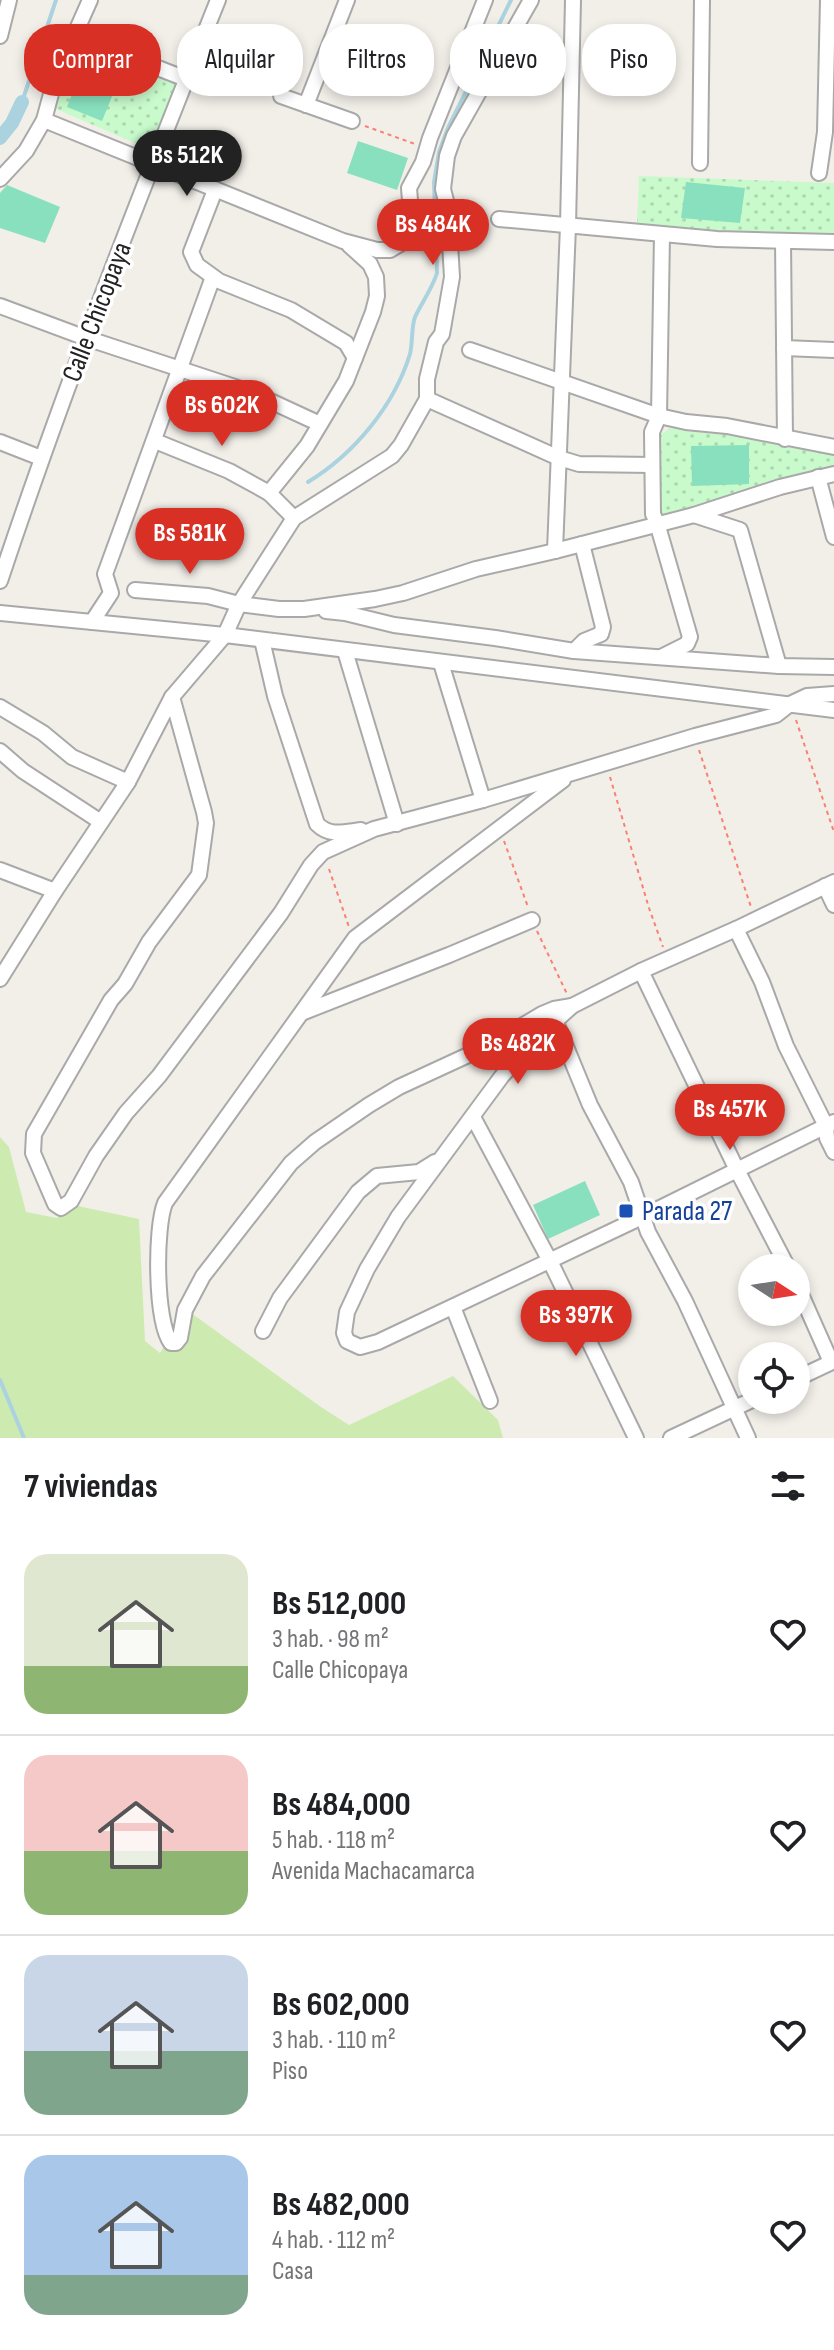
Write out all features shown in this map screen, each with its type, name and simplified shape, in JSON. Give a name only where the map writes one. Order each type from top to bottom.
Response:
[{"type":"street","points":[[0,36],[9,0]]},
{"type":"street","points":[[81,24],[90,0]]},
{"type":"street","name":"Calle Chicopaya","points":[[208,24],[218,0]]},
{"type":"street","points":[[306,105],[347,0]]},
{"type":"street","points":[[44,120],[343,241],[377,250],[390,250],[400,244],[407,232],[411,213],[409,188],[423,162],[485,0]]},
{"type":"street","points":[[0,979],[128,782],[172,697],[225,635],[239,604],[294,518],[392,456],[427,399],[427,379],[436,342],[442,334],[452,277],[448,209],[443,189],[447,156],[454,136],[531,0]]},
{"type":"street","points":[[555,551],[573,0]]},
{"type":"street","points":[[700,163],[702,0]]},
{"type":"street","points":[[819,173],[825,132],[828,0]]},
{"type":"street","points":[[0,179],[26,151],[44,120],[50,96]]},
{"type":"street","name":"Calle Chicopaya","points":[[0,581],[41,458],[180,96]]},
{"type":"street","points":[[281,96],[352,121]]},
{"type":"street","points":[[215,190],[191,252],[197,265],[219,281],[291,310],[346,343],[355,358]]},
{"type":"street","points":[[499,219],[662,235],[834,242]]},
{"type":"street","points":[[661,658],[687,644],[690,637],[653,514],[652,432],[659,416],[662,235]]},
{"type":"street","points":[[269,493],[307,446],[346,381],[377,296],[376,277],[370,264],[343,241]]},
{"type":"street","points":[[783,241],[785,439]]},
{"type":"street","points":[[92,622],[111,593],[105,574],[213,277]]},
{"type":"street","points":[[0,306],[253,393],[320,424]]},
{"type":"street","points":[[784,348],[834,350]]},
{"type":"street","points":[[470,350],[659,416],[834,447]]},
{"type":"street","points":[[427,399],[579,464],[652,465]]},
{"type":"street","points":[[155,441],[229,471],[269,493],[294,518]]},
{"type":"street","points":[[0,442],[41,458]]},
{"type":"street","points":[[304,609],[403,593],[476,569],[694,515],[834,474]]},
{"type":"street","points":[[818,477],[834,537]]},
{"type":"street","points":[[694,515],[740,530],[779,666]]},
{"type":"street","points":[[574,651],[584,641],[601,634],[603,627],[582,544]]},
{"type":"street","points":[[135,590],[208,596],[279,609],[345,613],[394,625],[574,651],[834,667]]},
{"type":"street","points":[[0,613],[225,635],[834,710]]},
{"type":"street","points":[[262,640],[275,696],[317,824],[324,831],[334,834],[397,824],[483,800],[776,715],[807,696],[834,694]]},
{"type":"street","points":[[345,651],[397,824]]},
{"type":"street","points":[[441,663],[483,800]]},
{"type":"street","points":[[172,697],[206,823],[201,865],[194,884],[149,942],[125,984],[111,1000],[34,1134],[33,1153],[55,1204],[61,1208],[71,1201],[96,1156],[126,1113],[159,1076],[281,913],[311,865],[323,852],[374,829]]},
{"type":"street","points":[[0,707],[43,733],[72,757],[128,782]]},
{"type":"street","points":[[0,751],[23,771],[101,822]]},
{"type":"street","points":[[572,774],[355,938],[165,1203],[160,1215],[157,1249],[166,1337],[171,1343],[176,1343],[180,1338],[185,1310],[203,1276],[291,1163],[315,1142],[399,1087],[490,1045],[542,1014],[572,1006]]},
{"type":"street","points":[[0,870],[55,891]]},
{"type":"street","points":[[830,1124],[369,1346],[353,1345],[347,1341],[344,1333],[347,1312],[367,1269],[398,1217],[502,1076],[555,1020],[572,1006],[641,971],[830,884],[834,905]]},
{"type":"street","points":[[304,1012],[532,920]]},
{"type":"street","points":[[736,929],[762,982],[786,1046],[830,1124],[827,1138],[834,1152]]},
{"type":"street","points":[[641,971],[781,1254]]},
{"type":"street","points":[[555,1020],[590,1105],[631,1182],[648,1232],[685,1301],[748,1438]]},
{"type":"street","points":[[473,1117],[550,1261],[636,1438]]},
{"type":"street","points":[[263,1331],[280,1298],[358,1192],[377,1176],[419,1172],[445,1155]]},
{"type":"street","points":[[453,1307],[490,1401]]},
{"type":"street","points":[[810,1314],[832,1362],[810,1372]]},
{"type":"street","points":[[671,1438],[738,1406]]},
{"type":"path","points":[[352,121],[428,149]]},
{"type":"path","points":[[790,704],[834,832]]},
{"type":"path","points":[[695,736],[756,920]]},
{"type":"path","points":[[606,765],[667,959]]},
{"type":"path","points":[[323,852],[355,938]]},
{"type":"green space","points":[[161,76],[176,82],[154,143],[144,147],[54,108],[55,96],[161,96]]},
{"type":"green space","points":[[71,96],[112,96],[102,121],[67,107]]},
{"type":"green space","points":[[358,141],[408,158],[397,190],[347,173]]},
{"type":"green space","points":[[639,176],[834,183],[834,233],[700,230],[637,225]]},
{"type":"green space","points":[[686,182],[745,188],[740,223],[681,218]]},
{"type":"green space","points":[[7,185],[60,207],[45,243],[0,228],[0,193]]},
{"type":"green space","points":[[675,425],[702,433],[737,434],[792,447],[834,451],[834,469],[763,483],[757,489],[657,516],[657,437]]},
{"type":"green space","points":[[749,445],[749,484],[692,486],[691,446]]},
{"type":"green space","points":[[0,1137],[9,1147],[26,1212],[57,1218],[73,1205],[139,1219],[145,1341],[160,1353],[187,1310],[349,1425],[453,1376],[498,1420],[503,1438],[0,1438]]},
{"type":"green space","points":[[585,1181],[600,1215],[548,1239],[533,1205]]},
{"type":"waterway","points":[[22,102],[56,0]]},
{"type":"waterway","points":[[308,482],[341,458],[370,427],[403,373],[410,354],[415,317],[437,273],[434,182],[439,152],[511,0]]},
{"type":"waterway","points":[[0,138],[12,123],[22,102]]},
{"type":"waterway","points":[[0,1380],[24,1438]]},
{"type":"place","name":"Parada 27","points":[[626,1211]]}]
